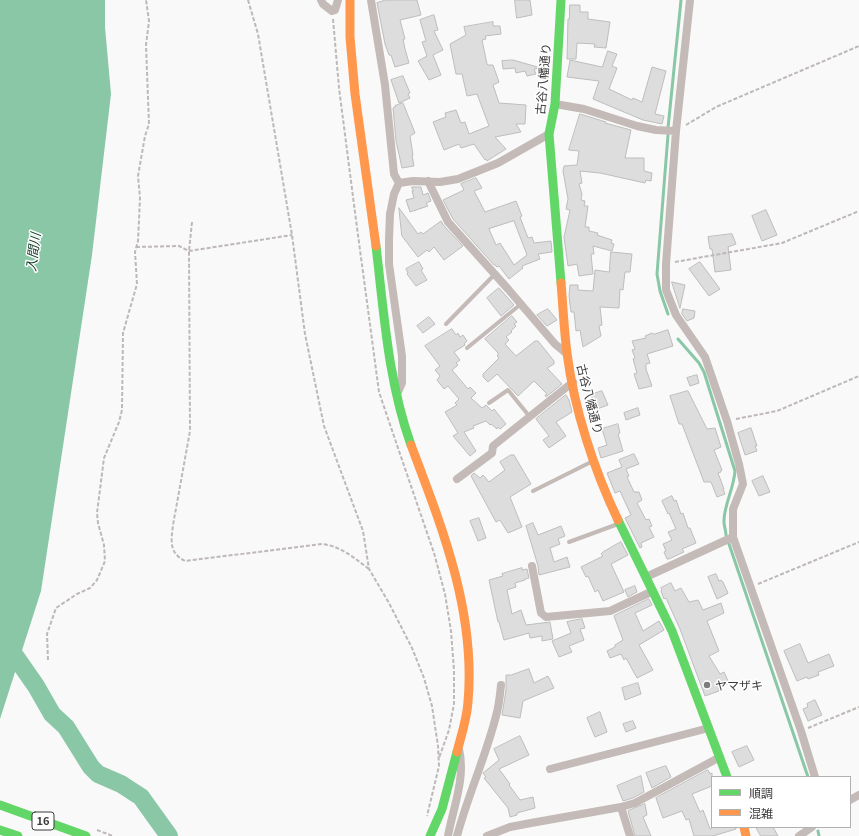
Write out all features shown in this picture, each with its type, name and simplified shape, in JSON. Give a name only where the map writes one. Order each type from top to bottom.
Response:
[{"type":"main road","points":[[350,0],[352,13],[350,37],[355,94],[372,214],[388,352],[397,394],[410,441],[434,506],[456,575],[466,630],[469,662],[468,702],[464,726],[442,809],[430,836]]},
{"type":"main road","name":"古谷八幡通り","points":[[561,0],[555,104],[549,134],[567,354],[594,460],[605,492],[672,631],[727,776]]},
{"type":"main road","name":"16","points":[[0,806],[86,836]]},
{"type":"main road","name":"16","points":[[0,830],[18,836]]},
{"type":"street","points":[[321,0],[323,4],[332,11],[335,10],[338,0]]},
{"type":"street","points":[[371,0],[385,85],[394,174],[399,183]]},
{"type":"street","points":[[690,0],[676,131],[666,264],[666,290],[676,315],[705,357],[727,421],[743,484],[733,509],[734,536],[801,731],[815,776]]},
{"type":"street","points":[[555,104],[584,109],[637,126],[656,130],[676,131]]},
{"type":"street","points":[[399,183],[413,181],[440,182],[458,179],[498,163],[549,134]]},
{"type":"street","points":[[428,181],[448,222],[555,344],[567,354]]},
{"type":"street","points":[[397,394],[402,383],[402,356],[389,264],[389,239],[390,214],[394,194],[399,183]]},
{"type":"street","points":[[457,479],[492,453],[493,446],[573,382]]},
{"type":"street","points":[[646,577],[734,536]]},
{"type":"street","points":[[532,566],[541,614],[546,618],[610,611],[653,591]]},
{"type":"street","points":[[457,836],[497,715],[501,685]]},
{"type":"street","points":[[550,769],[709,728]]},
{"type":"street","points":[[448,836],[461,770],[459,748]]},
{"type":"street","points":[[487,836],[510,827],[621,807],[635,803],[720,757]]},
{"type":"street","points":[[621,807],[630,836]]},
{"type":"street","points":[[799,836],[810,831]]},
{"type":"lane","points":[[446,324],[495,274]]},
{"type":"lane","points":[[467,348],[521,304]]},
{"type":"lane","points":[[489,403],[508,390],[530,416]]},
{"type":"lane","points":[[533,491],[594,460]]},
{"type":"lane","points":[[569,542],[621,524]]},
{"type":"path","points":[[48,660],[47,634],[56,608],[77,594],[90,588],[97,580],[105,561],[104,545],[98,523],[97,512],[104,458],[119,422],[122,410],[123,333],[137,284],[135,252],[138,241],[140,198],[138,176],[145,136],[149,124],[146,45],[149,21],[146,0]]},
{"type":"path","points":[[248,0],[258,34],[292,235],[305,334],[324,426],[363,531],[369,569],[389,603],[412,648],[424,678],[432,706],[438,746],[439,766],[425,822]]},
{"type":"path","points":[[676,131],[716,106],[859,46]]},
{"type":"path","points":[[666,264],[782,244],[859,211]]},
{"type":"path","points":[[192,222],[189,251],[190,431],[173,525],[171,541],[174,553],[177,557],[185,561],[322,544],[332,545],[346,552],[369,569]]},
{"type":"path","points":[[136,247],[179,246],[189,251],[292,235]]},
{"type":"path","points":[[727,421],[777,411],[859,376]]},
{"type":"path","points":[[751,587],[859,542]]},
{"type":"path","points":[[801,731],[859,707]]},
{"type":"water","name":"入間川","points":[[0,0],[105,0],[105,27],[111,94],[92,255],[41,591],[0,719]]},
{"type":"building","points":[[386,0],[417,0],[421,15],[400,20],[409,63],[395,67],[385,44],[377,3]]},
{"type":"building","points":[[515,0],[530,0],[532,15],[517,18]]},
{"type":"building","points":[[570,5],[580,5],[580,12],[588,12],[588,19],[610,22],[606,48],[594,47],[595,44],[577,43],[576,59],[567,59],[568,19]]},
{"type":"building","points":[[434,15],[438,30],[434,31],[443,50],[433,55],[441,75],[429,80],[418,61],[427,56],[422,42],[426,41],[420,20]]},
{"type":"building","points":[[493,22],[493,26],[500,26],[501,34],[485,36],[486,39],[482,40],[487,64],[493,65],[499,82],[493,85],[499,103],[526,105],[525,124],[516,124],[521,132],[495,137],[506,149],[487,161],[474,144],[461,148],[459,144],[444,150],[433,122],[446,117],[445,113],[456,110],[461,123],[465,122],[469,134],[489,126],[477,94],[467,96],[462,74],[456,74],[450,44],[466,35],[464,27]]},
{"type":"building","points":[[608,51],[617,54],[612,66],[617,68],[609,89],[632,100],[633,98],[642,102],[652,67],[666,71],[655,114],[664,116],[662,124],[643,120],[593,99],[599,81],[567,77],[570,60],[602,67]]},
{"type":"building","points":[[513,60],[541,68],[534,69],[536,74],[527,76],[525,71],[516,73],[515,68],[503,69],[502,61]]},
{"type":"building","points":[[403,76],[410,93],[408,94],[410,98],[399,103],[391,80]]},
{"type":"building","points":[[403,103],[415,133],[410,136],[414,166],[402,168],[396,141],[393,108]]},
{"type":"building","points":[[580,114],[631,130],[625,158],[644,158],[644,171],[652,173],[651,181],[646,180],[645,183],[600,173],[580,171],[582,183],[579,184],[582,194],[581,200],[585,201],[584,206],[588,206],[585,227],[589,227],[589,231],[598,233],[597,235],[612,240],[611,243],[614,244],[612,251],[593,246],[594,254],[591,254],[593,274],[579,276],[577,264],[568,266],[564,237],[570,210],[566,209],[568,199],[563,171],[564,166],[577,165],[579,151],[569,150]]},
{"type":"building","points":[[476,178],[482,188],[474,191],[485,212],[516,201],[528,238],[532,237],[534,243],[551,241],[552,252],[538,254],[540,259],[522,266],[523,268],[509,279],[499,266],[497,267],[494,265],[453,219],[443,200],[464,190],[461,184]],"holes":[[[514,221],[527,255],[514,265],[500,243],[496,245],[489,229]]]},
{"type":"building","points":[[412,187],[421,187],[423,195],[428,193],[431,201],[426,203],[428,206],[410,212],[406,200],[414,198]]},
{"type":"building","points":[[399,208],[418,234],[421,232],[423,234],[441,221],[463,246],[444,260],[434,247],[429,252],[427,250],[418,257],[402,236]]},
{"type":"building","points":[[766,210],[777,235],[762,241],[752,216]]},
{"type":"building","points":[[732,234],[736,244],[728,247],[731,270],[715,272],[712,249],[710,249],[708,237]]},
{"type":"building","points":[[611,252],[632,254],[630,272],[625,272],[623,290],[620,289],[619,308],[600,307],[602,325],[599,326],[601,336],[583,347],[580,330],[576,331],[574,312],[571,312],[569,296],[570,285],[578,285],[578,290],[593,291],[595,270],[609,272]]},
{"type":"building","points":[[419,262],[423,269],[421,270],[427,280],[416,286],[407,274],[406,269]]},
{"type":"building","points":[[700,262],[720,289],[709,296],[689,269]]},
{"type":"building","points":[[672,282],[685,285],[680,308]]},
{"type":"building","points":[[499,288],[514,305],[501,316],[487,298]]},
{"type":"building","points":[[548,309],[557,320],[547,326],[537,315]]},
{"type":"building","points":[[683,309],[695,311],[694,318],[687,321],[682,314]]},
{"type":"building","points":[[512,316],[517,322],[514,324],[516,326],[506,337],[509,340],[505,344],[516,356],[535,341],[538,341],[554,361],[554,364],[547,368],[562,384],[546,397],[545,395],[547,394],[534,381],[518,396],[497,374],[488,382],[483,377],[483,374],[499,358],[497,356],[498,353],[485,339]]},
{"type":"building","points":[[429,317],[435,324],[423,333],[417,326]]},
{"type":"building","points":[[452,329],[456,335],[458,333],[460,337],[463,335],[467,341],[464,344],[465,345],[454,352],[460,360],[456,363],[458,365],[452,370],[468,389],[470,387],[476,393],[471,398],[482,408],[486,405],[492,411],[494,409],[506,424],[500,429],[498,427],[497,429],[486,421],[473,426],[474,428],[464,432],[476,451],[470,456],[453,436],[458,433],[445,412],[457,405],[455,403],[459,399],[448,386],[444,389],[437,380],[440,376],[435,370],[440,366],[425,346]]},
{"type":"building","points":[[668,330],[673,346],[647,354],[650,363],[646,364],[646,369],[652,386],[639,389],[634,374],[637,373],[633,359],[635,358],[632,350],[635,349],[632,341],[646,338],[645,336],[652,333],[654,334]]},
{"type":"building","points":[[697,375],[699,383],[690,386],[687,378]]},
{"type":"building","points":[[602,391],[608,405],[597,409],[591,395]]},
{"type":"building","points":[[688,391],[707,429],[715,428],[721,447],[714,450],[722,470],[718,473],[725,494],[717,497],[711,482],[704,482],[682,424],[679,424],[670,396]]},
{"type":"building","points":[[566,395],[572,412],[556,422],[566,436],[549,448],[543,440],[549,436],[536,419]]},
{"type":"building","points":[[638,408],[640,415],[626,420],[624,413]]},
{"type":"building","points":[[618,424],[620,433],[618,434],[623,451],[601,458],[598,448],[607,445],[602,429]]},
{"type":"building","points":[[751,428],[757,446],[755,446],[757,451],[745,455],[738,433]]},
{"type":"building","points":[[634,454],[639,464],[626,469],[629,476],[627,477],[634,492],[639,492],[642,500],[637,503],[646,520],[649,519],[652,526],[649,527],[654,537],[641,543],[642,547],[640,548],[625,518],[631,515],[620,491],[615,493],[607,473],[622,467],[619,460]]},
{"type":"building","points":[[511,455],[514,455],[531,484],[510,497],[522,527],[508,533],[500,520],[496,522],[471,476],[474,473],[480,478],[483,475],[489,482],[505,470],[500,462]]},
{"type":"building","points":[[763,476],[770,492],[759,496],[752,481]]},
{"type":"building","points":[[672,496],[674,501],[676,500],[681,514],[683,513],[688,528],[690,528],[696,543],[682,549],[684,552],[667,559],[663,544],[672,540],[668,532],[676,529],[662,501]]},
{"type":"building","points":[[479,518],[486,538],[478,541],[470,521]]},
{"type":"building","points":[[533,523],[538,535],[561,526],[565,536],[558,539],[560,544],[550,548],[554,562],[567,557],[570,567],[539,575],[538,566],[526,526]]},
{"type":"building","points":[[621,542],[628,555],[611,564],[624,592],[603,601],[598,590],[595,592],[588,576],[586,577],[581,567],[603,556],[601,554],[603,552]]},
{"type":"building","points":[[522,568],[522,570],[527,569],[529,578],[515,583],[516,587],[507,590],[512,614],[521,610],[526,625],[550,622],[553,639],[542,641],[542,636],[530,638],[529,633],[504,640],[498,622],[489,580]]},
{"type":"building","points":[[716,574],[719,581],[721,580],[723,582],[728,593],[717,599],[708,577]]},
{"type":"building","points":[[671,583],[675,591],[681,588],[689,602],[698,600],[703,610],[721,603],[724,613],[707,621],[719,651],[709,656],[720,674],[724,672],[729,683],[718,689],[719,691],[705,696],[680,629],[666,598],[664,599],[661,591],[661,588]]},
{"type":"building","points":[[635,586],[637,592],[628,597],[625,590]]},
{"type":"building","points":[[649,599],[652,605],[635,613],[643,631],[659,621],[664,630],[639,645],[653,670],[637,678],[626,658],[624,660],[621,654],[610,658],[607,651],[615,647],[615,645],[623,640],[614,616]]},
{"type":"building","points":[[582,619],[585,628],[580,629],[584,640],[569,646],[572,652],[559,657],[552,641],[571,633],[567,622]]},
{"type":"building","points":[[800,644],[808,663],[829,654],[834,666],[818,672],[819,675],[808,679],[807,677],[797,681],[784,651]]},
{"type":"building","points":[[529,669],[534,683],[548,676],[554,688],[523,701],[520,718],[502,715],[506,690],[506,675],[511,675]]},
{"type":"building","points":[[638,683],[641,694],[625,700],[622,688]]},
{"type":"building","points":[[815,700],[822,715],[808,721],[803,709],[808,707],[807,704]]},
{"type":"building","points":[[600,712],[607,732],[595,737],[587,718]]},
{"type":"building","points":[[633,721],[636,728],[626,732],[623,724]]},
{"type":"building","points":[[520,736],[529,755],[499,769],[520,800],[533,797],[535,808],[517,813],[517,815],[510,817],[508,808],[484,778],[486,777],[483,773],[499,760],[494,749]]},
{"type":"building","points":[[747,746],[754,760],[739,767],[732,752]]},
{"type":"building","points":[[666,766],[671,777],[652,788],[646,773]]},
{"type":"building","points":[[708,770],[710,774],[712,773],[711,786],[692,794],[700,812],[703,810],[710,829],[736,829],[713,836],[694,836],[689,819],[686,820],[682,811],[663,818],[656,798]]},
{"type":"building","points":[[641,776],[644,792],[623,801],[617,786]]},
{"type":"building","points":[[645,804],[647,815],[643,817],[651,836],[635,836],[628,811]]},
{"type":"building","points":[[757,828],[774,828],[778,836],[761,836]]},
{"type":"waterway","points":[[668,128],[681,0]]},
{"type":"waterway","points":[[668,135],[657,274],[660,291],[668,314]]},
{"type":"waterway","points":[[678,339],[699,363],[704,372],[735,471],[724,516],[726,535]]},
{"type":"waterway","points":[[728,541],[808,776]]},
{"type":"waterway","points":[[0,640],[13,653],[36,686],[52,714],[66,727],[91,767],[98,774],[121,784],[141,797],[169,836]]},
{"type":"waterway","points":[[818,831],[819,836]]},
{"type":"traffic: fast","points":[[561,0],[555,104],[549,134],[561,283]]},
{"type":"traffic: fast","points":[[376,246],[392,372],[403,421],[411,445]]},
{"type":"traffic: fast","points":[[618,520],[672,631],[727,776]]},
{"type":"traffic: fast","points":[[430,836],[442,809],[457,752]]},
{"type":"traffic: fast","points":[[0,805],[86,836]]},
{"type":"traffic: fast","points":[[0,830],[18,836]]},
{"type":"traffic: slow","points":[[350,0],[350,37],[355,94],[376,246]]},
{"type":"traffic: slow","points":[[561,283],[567,353],[570,374],[580,417],[593,460],[618,520]]},
{"type":"traffic: slow","points":[[411,445],[445,539],[462,603],[467,635],[469,668],[468,702],[457,752]]},
{"type":"traffic: slow","points":[[744,828],[746,836]]},
{"type":"place","name":"ヤマザキ","points":[[707,685]]}]
